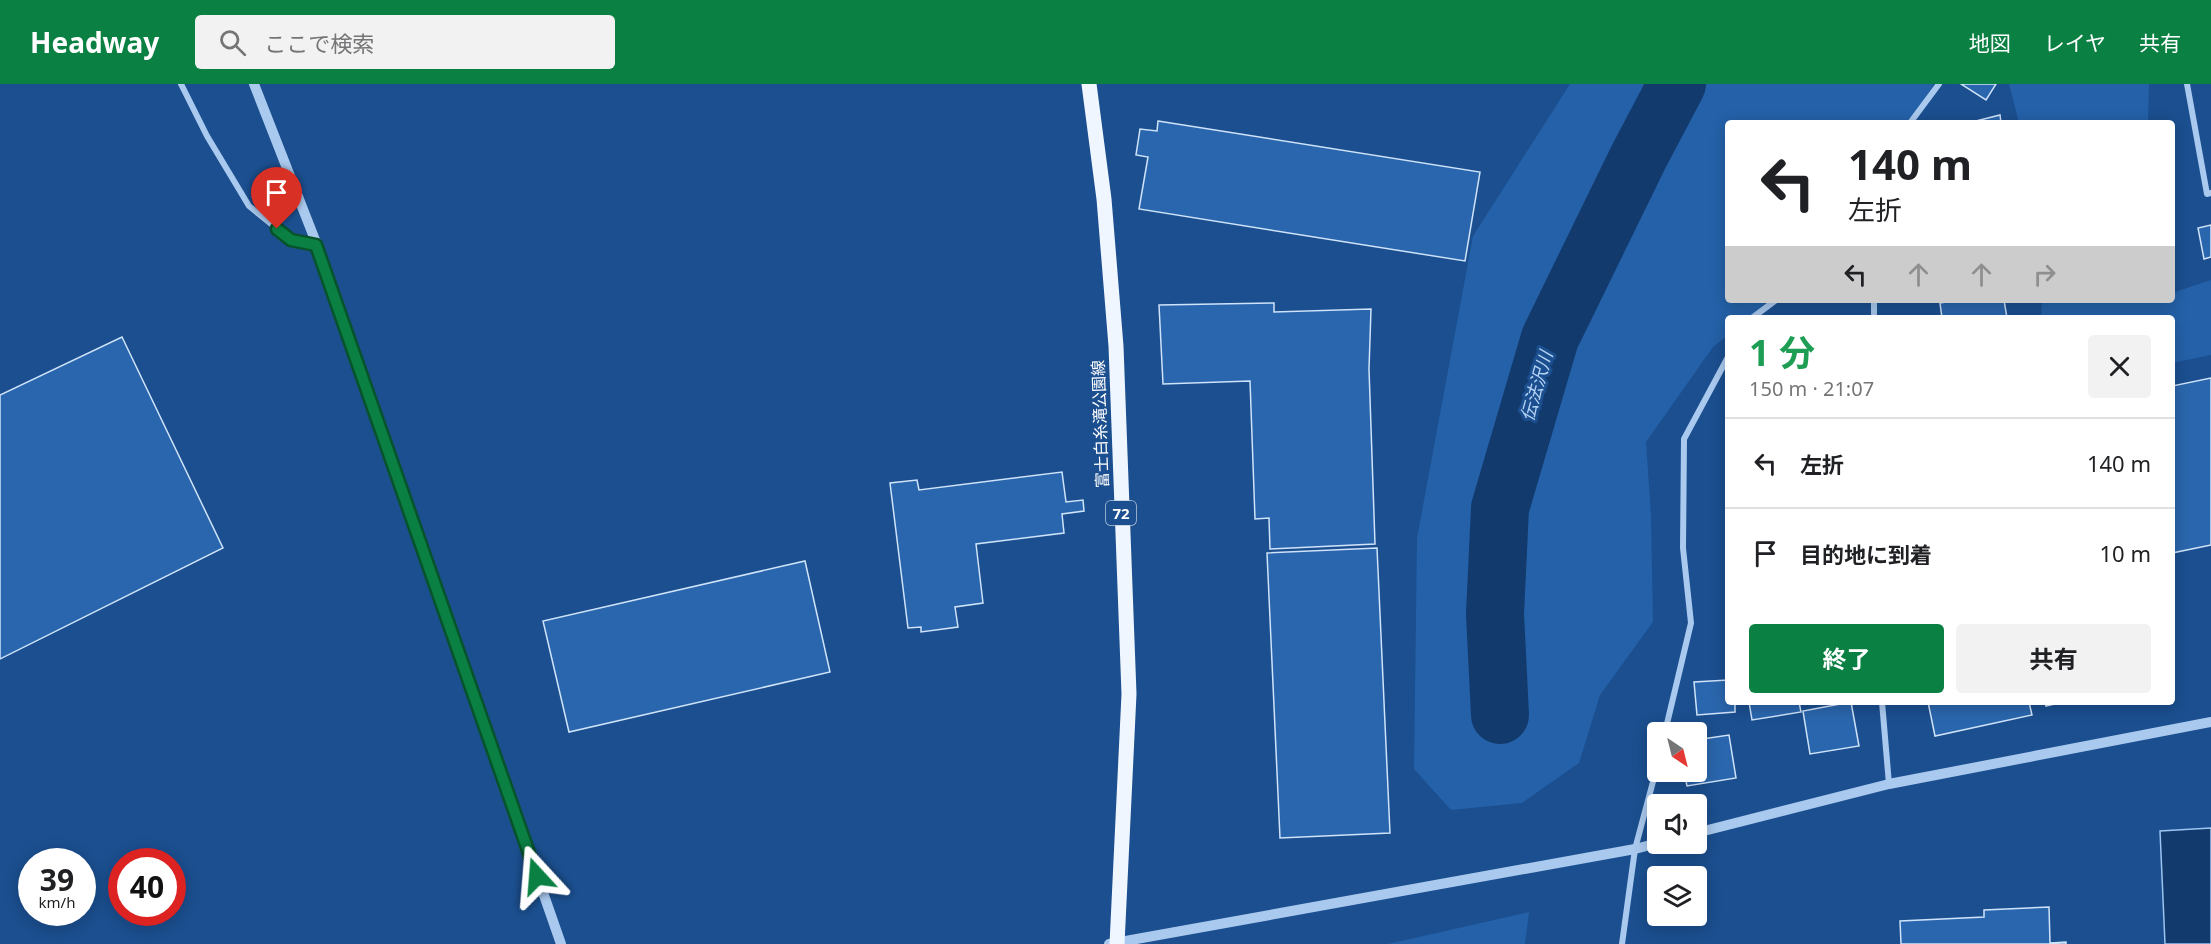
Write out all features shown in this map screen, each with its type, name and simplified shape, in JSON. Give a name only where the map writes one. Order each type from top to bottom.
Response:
[{"type":"main road","name":"富士白糸滝公園線","points":[[1089,84],[1104,199],[1116,346],[1129,694],[1114,943]]},
{"type":"street","points":[[181,84],[207,136],[249,206],[291,240],[316,245]]},
{"type":"street","points":[[254,84],[316,245],[561,944]]},
{"type":"street","points":[[1912,120],[1939,84]]},
{"type":"street","points":[[2187,84],[2207,194],[2211,194]]},
{"type":"street","points":[[1756,315],[1772,303]]},
{"type":"street","points":[[1667,722],[1691,623],[1683,549],[1684,439],[1725,363]]},
{"type":"street","points":[[1882,705],[1889,784]]},
{"type":"street","points":[[1707,830],[1889,784],[2211,723]]},
{"type":"street","points":[[1622,944],[1635,849],[1653,782]]},
{"type":"street","points":[[1114,943],[1647,846]]},
{"type":"shaded area","points":[[1570,84],[1934,84],[1911,120],[1725,120],[1725,303],[1766,303],[1752,315],[1725,315],[1725,337],[1713,347],[1646,442],[1651,515],[1653,622],[1600,695],[1579,763],[1522,803],[1451,810],[1414,769],[1417,538],[1473,236]]},
{"type":"shaded area","points":[[2009,84],[2149,84],[2148,120],[2018,120]]},
{"type":"shaded area","points":[[2211,280],[2211,355],[2175,362],[2175,315],[2041,315],[2042,303],[2175,303],[2175,292]]},
{"type":"shaded area","points":[[2211,828],[2211,944],[2165,944],[2160,831]]},
{"type":"shaded area","points":[[1529,912],[1525,944],[1388,944]]},
{"type":"building","points":[[1961,84],[1996,84],[1986,100]]},
{"type":"building","points":[[2000,115],[2001,120],[1980,120]]},
{"type":"building","points":[[1158,121],[1480,172],[1465,261],[1139,209],[1148,157],[1136,155],[1140,129],[1157,131]]},
{"type":"building","points":[[2211,225],[2211,257],[2204,259],[2198,228]]},
{"type":"building","points":[[1274,303],[1274,312],[1371,309],[1369,369],[1375,544],[1270,549],[1269,518],[1255,519],[1250,381],[1163,384],[1159,305]]},
{"type":"building","points":[[1940,303],[2004,303],[2006,315],[1942,315]]},
{"type":"building","points":[[122,337],[223,548],[0,659],[0,395]]},
{"type":"building","points":[[2211,378],[2211,545],[2175,552],[2175,385]]},
{"type":"building","points":[[1062,472],[1066,502],[1083,500],[1084,511],[1062,514],[1064,533],[976,544],[983,603],[955,607],[958,627],[921,632],[921,627],[908,628],[890,483],[917,480],[919,490]]},
{"type":"building","points":[[1377,548],[1390,833],[1280,838],[1267,553]]},
{"type":"building","points":[[805,561],[830,672],[569,732],[543,621]]},
{"type":"building","points":[[1725,680],[1725,705],[1735,705],[1735,712],[1697,715],[1694,682]]},
{"type":"building","points":[[1750,705],[1800,705],[1801,712],[1752,720]]},
{"type":"building","points":[[1835,705],[1852,705],[1859,746],[1810,754],[1803,711]]},
{"type":"building","points":[[1929,705],[2030,705],[2032,715],[1935,736]]},
{"type":"building","points":[[1729,735],[1736,778],[1687,786],[1686,782],[1707,782],[1707,738]]},
{"type":"building","points":[[2049,907],[2050,943],[2066,942],[2066,944],[1901,944],[1900,921],[1984,917],[1984,910]]},
{"type":"waterway","name":"伝法沢川","points":[[1500,715],[1495,614],[1500,508],[1550,338],[1677,84]]},
{"type":"route","points":[[277,229],[291,240],[316,245],[537,876]]}]
